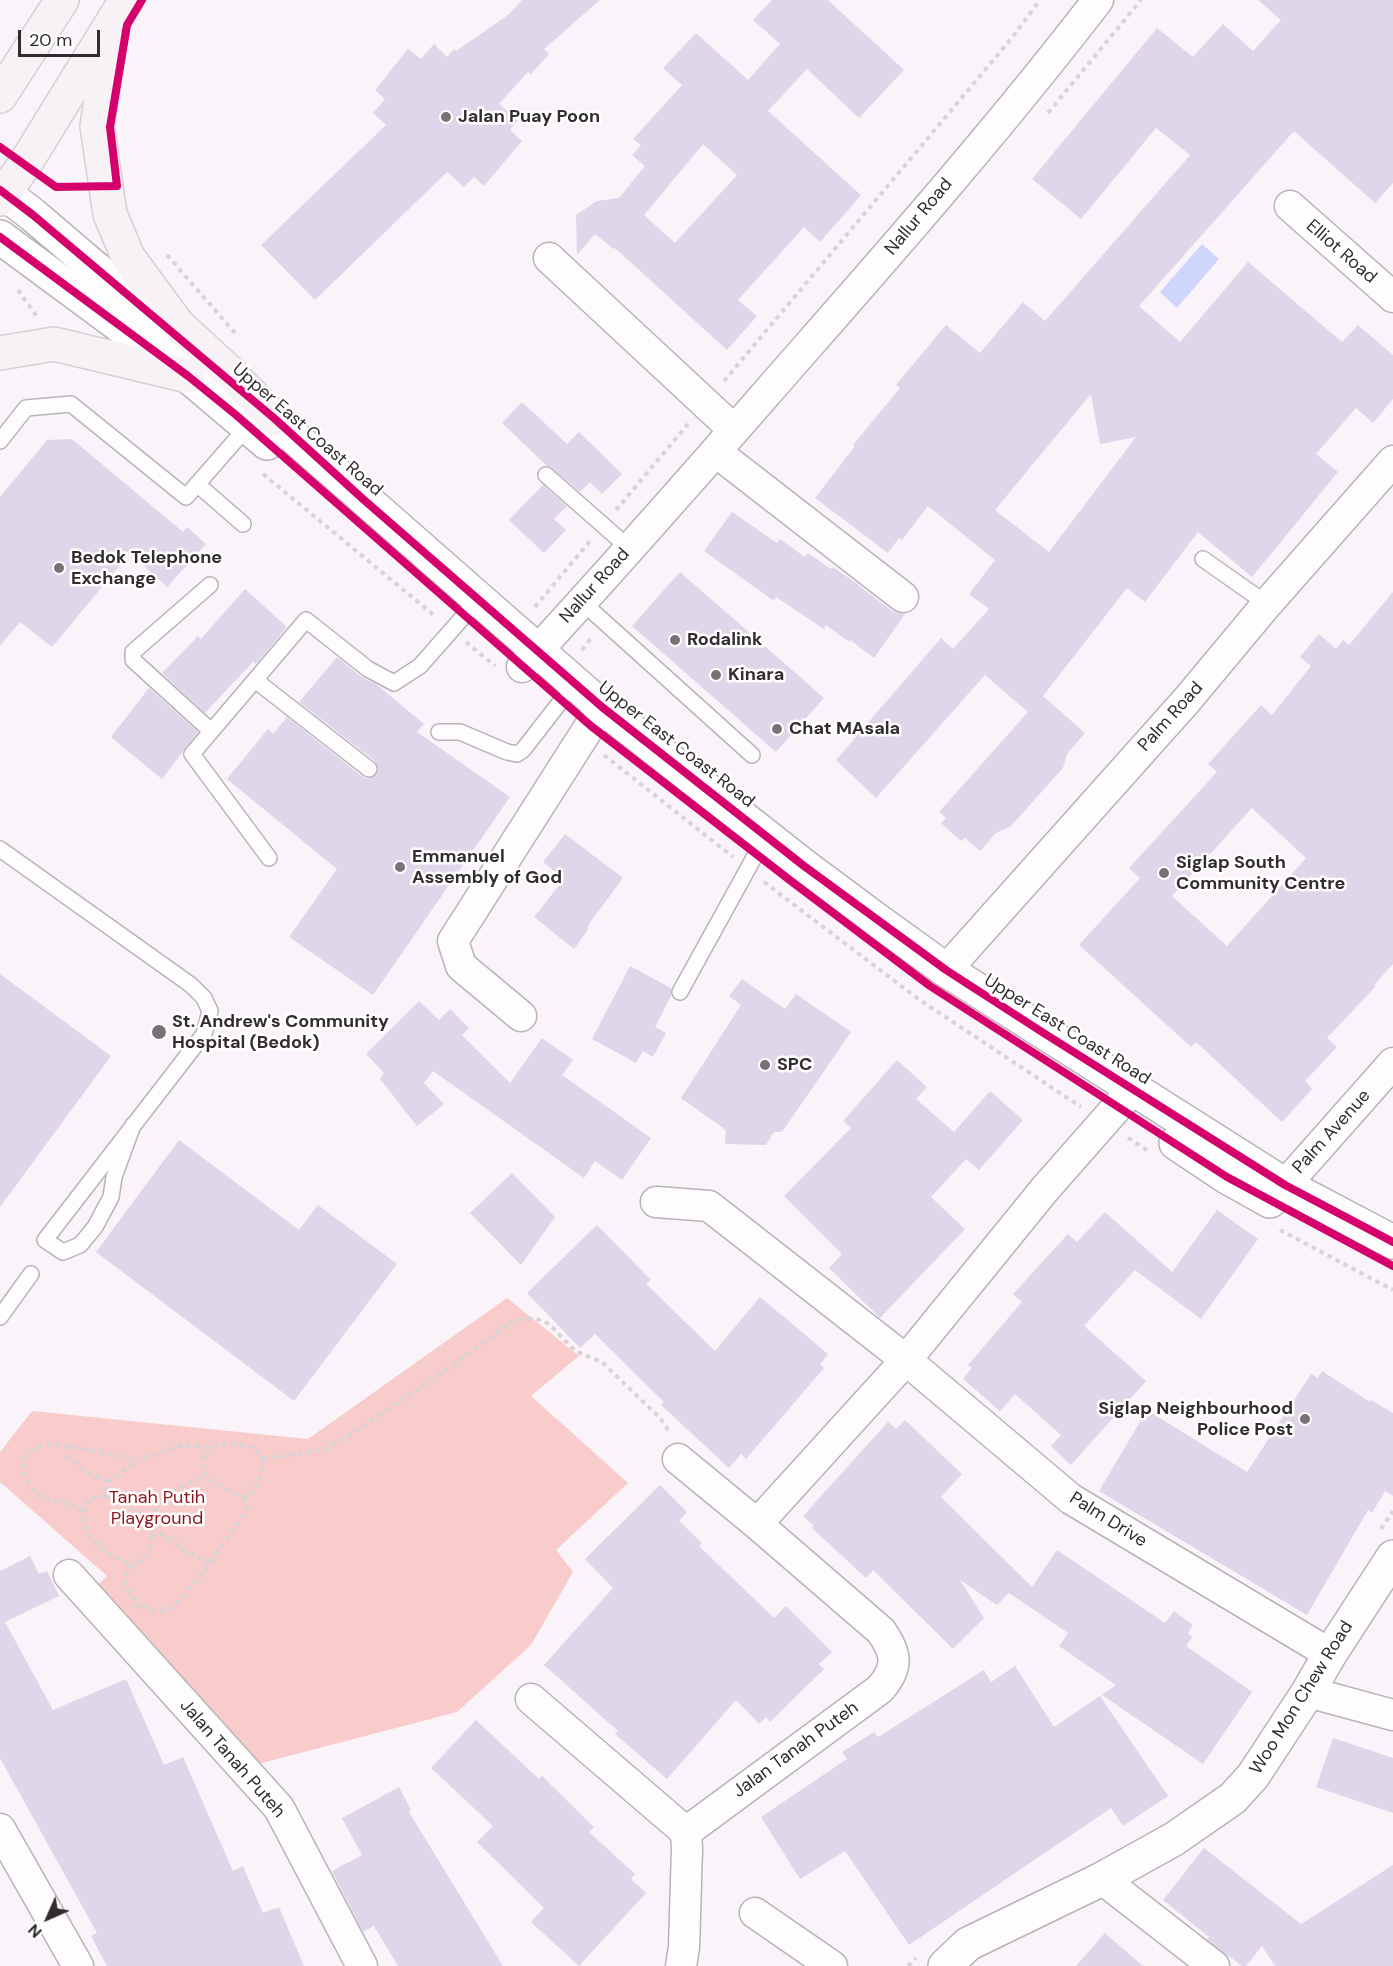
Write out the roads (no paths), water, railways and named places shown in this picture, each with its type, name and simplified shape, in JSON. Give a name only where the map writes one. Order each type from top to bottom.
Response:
[{"type":"main road","points":[[0,96],[62,0]]},
{"type":"main road","points":[[1,194],[25,164],[120,11]]},
{"type":"main road","points":[[120,11],[98,126],[110,214],[128,257],[178,325],[246,389],[251,430]]},
{"type":"main road","name":"Upper East Coast Road","points":[[1,194],[251,430]]},
{"type":"main road","name":"Upper East Coast Road","points":[[0,237],[188,376],[251,430],[357,508],[465,615],[528,654],[597,717],[756,854],[930,986],[1126,1097],[1393,1266]]},
{"type":"main road","points":[[0,353],[54,344],[188,376]]},
{"type":"main road","name":"Upper East Coast Road","points":[[528,654],[561,701],[597,717],[946,970],[1126,1097]]},
{"type":"main road","name":"Upper East Coast Road","points":[[1278,1193],[1393,1242]]},
{"type":"main road","name":"Woo Mon Chew Road","points":[[934,1958],[1102,1879],[1174,1839],[1233,1798],[1253,1776],[1308,1692],[1387,1544]]},
{"type":"street","name":"Nallur Road","points":[[528,654],[629,549],[897,244],[1045,69],[1098,0]]},
{"type":"street","name":"Elliot Road","points":[[1290,206],[1392,295]]},
{"type":"street","points":[[549,258],[706,403],[725,441],[903,597]]},
{"type":"street","name":"Palm Road","points":[[946,970],[1187,700],[1267,604],[1393,461]]},
{"type":"street","name":"Upper East Coast Road","points":[[521,1016],[461,966],[453,941],[597,717]]},
{"type":"street","name":"Palm Avenue","points":[[1278,1193],[1393,1063]]},
{"type":"street","points":[[678,1459],[757,1524],[906,1360],[1045,1190],[1126,1097]]},
{"type":"street","name":"Palm Drive","points":[[656,1202],[709,1206],[906,1360],[1071,1499],[1329,1654]]},
{"type":"street","name":"Jalan Tanah Puteh","points":[[686,1832],[880,1689],[891,1676],[895,1661],[891,1646],[882,1631],[757,1524]]},
{"type":"street","name":"Jalan Tanah Puteh","points":[[69,1575],[279,1808],[362,1966]]},
{"type":"street","points":[[1308,1692],[1393,1715]]},
{"type":"street","points":[[531,1699],[686,1832],[684,1947],[681,1966]]},
{"type":"street","points":[[0,1829],[78,1966]]},
{"type":"street","points":[[1102,1879],[1214,1966]]},
{"type":"street","points":[[755,1913],[832,1966]]},
{"type":"lane","points":[[0,441],[26,408],[71,404],[186,497],[251,430]]},
{"type":"lane","points":[[546,475],[629,549]]},
{"type":"lane","points":[[197,484],[243,524]]},
{"type":"lane","points":[[1203,559],[1267,604]]},
{"type":"lane","points":[[210,585],[133,652],[133,660],[211,731]]},
{"type":"lane","points":[[581,601],[752,755]]},
{"type":"lane","points":[[269,858],[192,754],[306,620],[368,669],[394,683],[420,666],[465,615]]},
{"type":"lane","points":[[255,680],[369,769]]},
{"type":"lane","points":[[440,732],[460,732],[517,754],[523,750],[561,701]]},
{"type":"lane","points":[[0,849],[190,985],[204,998],[210,1011],[204,1034],[133,1125],[45,1240],[63,1252],[80,1245],[95,1227],[111,1197],[114,1177],[133,1125]]},
{"type":"lane","points":[[680,992],[756,854]]},
{"type":"lane","points":[[0,1317],[31,1274]]},
{"type":"water","points":[[1202,244],[1219,259],[1177,308],[1160,292]]},
{"type":"place","name":"Jalan Puay Poon","points":[[446,117]]},
{"type":"place","name":"Bedok Telephone Exchange","points":[[59,568]]},
{"type":"place","name":"Rodalink","points":[[675,640]]},
{"type":"place","name":"Kinara","points":[[716,675]]},
{"type":"place","name":"Chat MAsala","points":[[777,729]]},
{"type":"place","name":"Emmanuel Assembly of God","points":[[400,867]]},
{"type":"place","name":"Siglap South Community Centre","points":[[1164,873]]},
{"type":"place","name":"St. Andrew's Community Hospital (Bedok)","points":[[159,1032]]},
{"type":"place","name":"SPC","points":[[765,1065]]},
{"type":"place","name":"Siglap Neighbourhood Police Post","points":[[1305,1419]]},
{"type":"park label","name":"Tanah Putih Playground","points":[[157,1508]]}]
